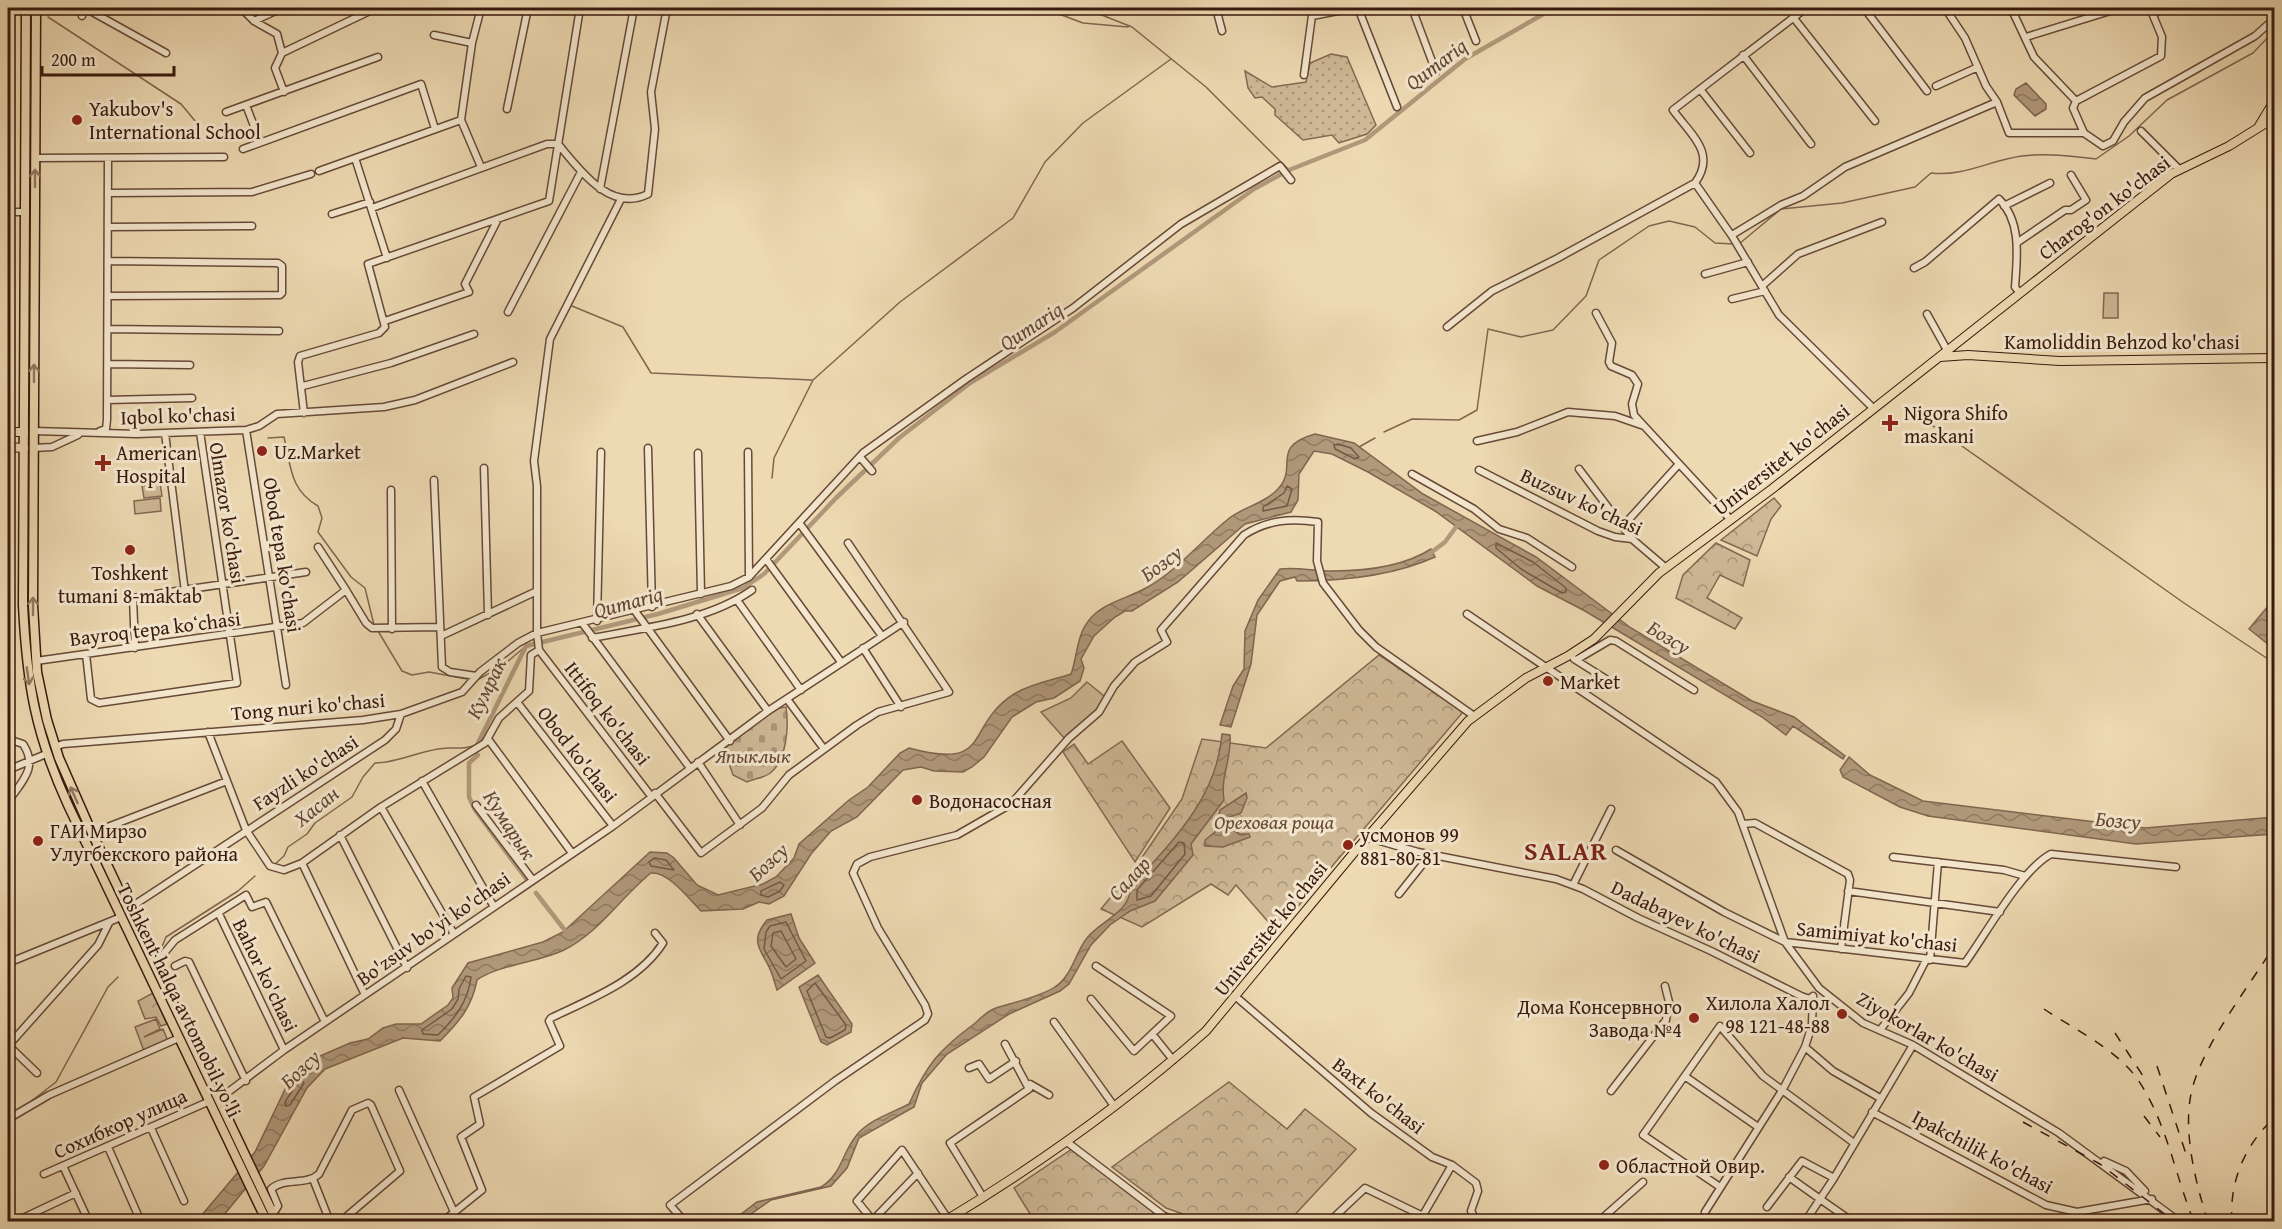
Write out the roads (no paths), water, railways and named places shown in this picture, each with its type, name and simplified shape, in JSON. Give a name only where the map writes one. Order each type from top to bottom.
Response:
[{"type":"highway","name":"Toshkent halqa avtomobil yo'li","points":[[26,8],[23,605],[26,657],[34,709],[46,754],[121,917],[177,1023],[272,1219]]},
{"type":"highway","name":"Toshkent halqa avtomobil yo'li","points":[[36,8],[34,346],[36,661],[44,711],[55,747],[92,833],[153,962],[177,1023],[179,1038],[214,1100]]},
{"type":"highway","points":[[25,100],[35,100]]},
{"type":"highway","points":[[24,346],[34,346]]},
{"type":"highway","points":[[24,432],[34,432]]},
{"type":"highway","points":[[24,447],[34,448]]},
{"type":"highway","points":[[46,754],[55,747]]},
{"type":"main road","points":[[2256,129],[2274,101]]},
{"type":"main road","name":"Charog'on ko'chasi","points":[[1958,342],[2179,169],[2229,146],[2274,118]]},
{"type":"main road","points":[[1958,342],[1968,355]]},
{"type":"main road","name":"Universitet ko'chasi","points":[[946,1220],[1067,1142],[1173,1060],[1218,1019],[1366,837],[1446,744],[1474,716],[1526,678],[1572,658],[1601,633],[1666,568],[1731,520],[1958,342]]},
{"type":"main road","name":"Kamoliddin Behzod ko'chasi","points":[[1939,357],[1968,355],[2060,361],[2274,358]]},
{"type":"main road","points":[[8,432],[24,432]]},
{"type":"main road","points":[[8,447],[24,447]]},
{"type":"street","points":[[82,16],[85,8],[166,53]]},
{"type":"street","points":[[241,8],[254,21],[277,34],[282,53]]},
{"type":"street","points":[[254,21],[282,8]]},
{"type":"street","points":[[284,92],[275,68],[282,53],[376,8]]},
{"type":"street","points":[[481,8],[472,43],[462,120],[481,167]]},
{"type":"street","points":[[507,109],[528,8]]},
{"type":"street","points":[[304,413],[303,386],[298,362],[300,356],[380,333],[385,327],[368,264],[549,201],[580,8]]},
{"type":"street","points":[[600,189],[634,8]]},
{"type":"street","points":[[558,144],[581,172],[600,189],[621,199],[644,195],[649,191],[655,129],[651,92],[667,8]]},
{"type":"street","points":[[1216,8],[1222,31]]},
{"type":"street","points":[[1304,75],[1313,8]]},
{"type":"street","points":[[1312,16],[1355,8],[1396,107]]},
{"type":"street","points":[[1412,8],[1436,72]]},
{"type":"street","points":[[1463,8],[1476,41]]},
{"type":"street","points":[[1447,327],[1492,291],[1558,258],[1695,183],[1704,170],[1705,159],[1702,150],[1673,110],[1806,8]]},
{"type":"street","points":[[1864,8],[1927,92]]},
{"type":"street","points":[[1945,8],[1965,38],[1996,102],[2008,133],[2084,133]]},
{"type":"street","points":[[2011,8],[2034,57],[2076,101]]},
{"type":"street","points":[[2026,37],[2120,8]]},
{"type":"street","points":[[2150,8],[2162,37],[2161,56],[2076,101],[2073,108],[2084,133],[2103,146],[2112,141],[2124,122],[2145,98],[2255,36],[2274,19]]},
{"type":"street","points":[[2154,15],[2163,8]]},
{"type":"street","points":[[1793,17],[1875,121]]},
{"type":"street","points":[[434,35],[472,43]]},
{"type":"street","points":[[1743,56],[1811,144]]},
{"type":"street","points":[[226,112],[378,57]]},
{"type":"street","points":[[1936,86],[1978,67]]},
{"type":"street","points":[[243,149],[421,84],[435,129]]},
{"type":"street","points":[[1700,89],[1750,153]]},
{"type":"street","points":[[1732,236],[1781,205],[1803,196],[1845,166],[1996,102]]},
{"type":"street","points":[[246,105],[260,142]]},
{"type":"street","points":[[319,171],[462,120]]},
{"type":"street","points":[[2141,131],[2179,169]]},
{"type":"street","points":[[332,214],[371,205],[547,144],[558,144]]},
{"type":"street","points":[[35,158],[224,157]]},
{"type":"street","points":[[94,433],[106,429],[108,158]]},
{"type":"street","points":[[355,158],[387,258]]},
{"type":"street","points":[[749,577],[801,525],[861,458],[966,379],[1073,308],[1181,224],[1280,166],[1291,180]]},
{"type":"street","points":[[507,312],[581,172]]},
{"type":"street","points":[[109,193],[252,192],[310,174]]},
{"type":"street","points":[[2018,242],[2065,210],[2071,210],[2086,200],[2071,175]]},
{"type":"street","points":[[1695,183],[1732,236],[1779,315],[1873,408]]},
{"type":"street","points":[[1914,268],[1946,244],[1996,199],[2004,206],[2050,183]]},
{"type":"street","points":[[208,732],[246,830],[270,866],[284,870],[302,863],[381,807],[485,743],[499,718],[528,691],[531,654],[538,647],[537,486],[534,461],[550,339],[621,199]]},
{"type":"street","name":"Charog'on ko'chasi","points":[[2004,206],[2018,242],[2015,287],[2019,292]]},
{"type":"street","points":[[8,212],[25,212]]},
{"type":"street","points":[[385,321],[468,291],[465,284],[498,219]]},
{"type":"street","points":[[1732,299],[1763,289],[1798,254],[1882,222]]},
{"type":"street","points":[[109,227],[252,226]]},
{"type":"street","points":[[108,296],[280,295],[282,293],[282,266],[278,263],[109,261]]},
{"type":"street","points":[[1705,274],[1748,262]]},
{"type":"street","points":[[1596,313],[1612,343],[1609,362],[1611,366],[1632,375],[1638,384],[1632,411],[1731,520]]},
{"type":"street","points":[[1927,314],[1947,350]]},
{"type":"street","points":[[108,329],[279,331]]},
{"type":"street","points":[[303,386],[391,363],[474,334]]},
{"type":"street","name":"Iqbol ko'chasi","points":[[34,432],[165,433],[246,430],[259,426],[277,414],[384,407],[415,400],[513,362]]},
{"type":"street","points":[[108,364],[190,365]]},
{"type":"street","points":[[107,400],[192,398]]},
{"type":"street","points":[[1477,441],[1517,432],[1568,412],[1615,416],[1644,426]]},
{"type":"street","name":"Obod tepa ko'chasi","points":[[246,430],[286,685]]},
{"type":"street","name":"Olmazor ko'chasi","points":[[86,654],[91,699],[99,703],[237,683],[232,635],[222,586],[200,432]]},
{"type":"street","name":"Iqbol ko'chasi","points":[[34,448],[52,447],[70,437],[85,433]]},
{"type":"street","points":[[165,433],[185,592]]},
{"type":"street","points":[[648,448],[652,607]]},
{"type":"street","points":[[597,621],[601,452]]},
{"type":"street","points":[[748,452],[749,577]]},
{"type":"street","points":[[698,453],[701,594]]},
{"type":"street","points":[[861,458],[872,471]]},
{"type":"street","points":[[1623,526],[1679,464]]},
{"type":"street","points":[[484,468],[488,615]]},
{"type":"street","points":[[1579,469],[1632,539]]},
{"type":"street","name":"Buzsuv ko'chasi","points":[[1479,470],[1598,531],[1615,537],[1632,539],[1666,568]]},
{"type":"street","points":[[1412,474],[1474,509],[1499,529],[1527,538],[1572,567]]},
{"type":"street","points":[[434,480],[442,667],[450,672],[476,676]]},
{"type":"street","points":[[391,490],[392,629]]},
{"type":"street","points":[[685,1221],[670,1205],[835,1081],[925,1020],[928,1014],[925,1005],[878,928],[853,873],[857,864],[870,857],[957,835],[1011,804],[1069,738],[1099,712],[1114,686],[1135,662],[1167,642],[1161,630],[1168,620],[1244,535],[1258,526],[1282,520],[1318,522],[1317,561],[1323,583],[1376,647],[1474,716]]},
{"type":"street","points":[[801,525],[882,636]]},
{"type":"street","points":[[698,762],[740,825],[762,808],[789,775],[879,712],[949,692],[904,622],[848,543]]},
{"type":"street","points":[[318,547],[366,623],[372,627],[392,629],[440,627]]},
{"type":"street","points":[[767,560],[841,662]]},
{"type":"street","points":[[135,648],[133,598],[135,596],[185,592],[306,572]]},
{"type":"street","name":"Tong nuri ko'chasi","points":[[55,747],[63,744],[363,720],[400,714],[462,692],[476,676],[518,643],[537,635],[731,586],[749,577]]},
{"type":"street","name":"Bayroq tepa koʻchasi","points":[[36,661],[232,635],[303,623],[346,590]]},
{"type":"street","points":[[592,637],[697,614],[738,600],[752,590]]},
{"type":"street","points":[[441,636],[537,591]]},
{"type":"street","points":[[738,600],[801,690]]},
{"type":"street","points":[[635,611],[730,741]]},
{"type":"street","points":[[697,614],[768,711]]},
{"type":"street","name":"Ziyokorlar ko'chasi","points":[[1467,614],[1716,782],[1725,791],[1743,824],[1785,942],[1819,988],[1863,1023],[1913,1044],[2087,1152],[2180,1221]]},
{"type":"street","name":"Bo'zsuv bo'yi ko'chasi","points":[[214,1100],[246,1081],[284,1050],[613,826],[768,711],[904,622]]},
{"type":"street","points":[[583,624],[690,768]]},
{"type":"street","points":[[1572,658],[1610,640],[1616,641],[1694,690]]},
{"type":"street","name":"Ittifoq ko'chasi","points":[[538,647],[701,853],[740,825]]},
{"type":"street","points":[[863,648],[901,707]]},
{"type":"street","points":[[1572,658],[1606,680]]},
{"type":"street","points":[[787,699],[824,749]]},
{"type":"street","name":"Obod ko'chasi","points":[[517,702],[613,826]]},
{"type":"street","name":"Fayzli ko'chasi","points":[[128,909],[385,740],[396,729],[400,714]]},
{"type":"street","points":[[488,739],[572,853]]},
{"type":"street","points":[[8,740],[21,743],[31,760],[30,771],[8,802]]},
{"type":"street","points":[[8,770],[46,754]]},
{"type":"street","points":[[92,833],[226,781]]},
{"type":"street","points":[[422,781],[494,908]]},
{"type":"street","points":[[476,805],[532,879]]},
{"type":"street","points":[[381,807],[454,934]]},
{"type":"street","points":[[1573,885],[1611,809]]},
{"type":"street","points":[[1743,824],[1755,823],[1845,871],[1850,880],[1841,949]]},
{"type":"street","points":[[340,835],[406,968]]},
{"type":"street","name":"Dadabayev ko'chasi","points":[[1366,837],[1418,852],[1511,868],[1573,885],[1801,996],[1810,999],[1813,996]]},
{"type":"street","name":"Samimiyat ko'chasi","points":[[1616,850],[1724,912],[1785,942],[1965,963],[2025,876],[2038,861],[2051,854],[2176,867]]},
{"type":"street","points":[[1893,857],[2004,870],[2025,876]]},
{"type":"street","points":[[1399,894],[1426,860]]},
{"type":"street","points":[[1880,1030],[1909,993],[1928,960],[1938,862]]},
{"type":"street","points":[[302,863],[365,995]]},
{"type":"street","points":[[1848,891],[2000,912]]},
{"type":"street","points":[[153,962],[161,957],[175,940],[246,895],[252,907],[266,902],[326,1022]]},
{"type":"street","name":"Bahor ko'chasi","points":[[219,914],[284,1050]]},
{"type":"street","points":[[8,963],[121,917]]},
{"type":"street","points":[[38,1073],[8,1046],[99,945],[109,922]]},
{"type":"street","points":[[442,1221],[482,1190],[461,1137],[480,1124],[474,1097],[560,1046],[549,1021],[551,1018],[602,993],[632,974],[661,946],[663,940],[655,933]]},
{"type":"street","points":[[175,966],[185,961],[189,962],[246,1081]]},
{"type":"street","points":[[1091,999],[1134,1051],[1171,1016],[1096,966]]},
{"type":"street","points":[[1611,1091],[1666,1020],[1669,1002],[1665,986]]},
{"type":"street","points":[[1705,1212],[1783,1089],[1805,1047],[1812,1025],[1813,996],[1819,988]]},
{"type":"street","name":"Baxt ko'chasi","points":[[1235,996],[1371,1113],[1432,1157],[1452,1165],[1478,1186],[1471,1211],[1477,1221]]},
{"type":"street","points":[[1054,1022],[1114,1106]]},
{"type":"street","points":[[1720,1187],[1643,1135],[1720,1026],[1763,1076],[1854,1143]]},
{"type":"street","points":[[1153,1035],[1173,1060]]},
{"type":"street","points":[[8,1107],[10,1118],[49,1095],[179,1038]]},
{"type":"street","points":[[1005,1044],[1030,1084],[1049,1095]]},
{"type":"street","points":[[1805,1221],[1834,1178],[1913,1044]]},
{"type":"street","points":[[1805,1047],[1833,1071],[1880,1098]]},
{"type":"street","points":[[969,1068],[979,1064],[989,1079],[1016,1061]]},
{"type":"street","points":[[1686,1077],[1758,1127]]},
{"type":"street","points":[[983,1197],[950,1143],[1029,1089],[1030,1084]]},
{"type":"street","points":[[399,1090],[454,1212]]},
{"type":"street","name":"Сохибкор улица","points":[[44,1174],[214,1100]]},
{"type":"street","points":[[272,1219],[278,1206],[271,1189],[277,1184],[313,1179],[321,1172],[352,1110],[368,1103],[371,1104],[400,1172],[340,1221]]},
{"type":"street","name":"Ipakchilik ko'chasi","points":[[1872,1112],[2046,1205],[2077,1212],[2152,1199]]},
{"type":"street","points":[[151,1128],[184,1202]]},
{"type":"street","points":[[1067,1142],[1164,1216],[1178,1221]]},
{"type":"street","points":[[108,1147],[141,1221]]},
{"type":"street","points":[[918,1173],[874,1221],[858,1201],[902,1150],[918,1173],[946,1220]]},
{"type":"street","points":[[1767,1207],[1802,1161],[1834,1178]]},
{"type":"street","points":[[1329,1221],[1365,1188],[1421,1219],[1452,1165]]},
{"type":"street","points":[[63,1166],[89,1221]]},
{"type":"street","points":[[1789,1177],[1853,1221]]},
{"type":"street","points":[[313,1179],[330,1221]]},
{"type":"street","points":[[1598,1221],[1643,1182]]},
{"type":"street","points":[[25,1217],[76,1193]]},
{"type":"water","points":[[2026,83],[2046,104],[2046,109],[2035,116],[2014,95],[2016,89]]},
{"type":"water","name":"Бозсу","points":[[1315,434],[1354,443],[1423,494],[1536,557],[1631,628],[1752,701],[1794,717],[1845,756],[1843,759],[1793,726],[1786,735],[1762,717],[1585,611],[1537,586],[1435,511],[1332,454],[1314,451],[1299,474],[1298,500],[1291,512],[1245,524],[1178,582],[1132,611],[1125,611],[1115,617],[1094,636],[1081,659],[1084,668],[1080,681],[1054,698],[1036,702],[1012,717],[984,757],[972,767],[963,772],[934,771],[921,767],[903,770],[857,817],[831,831],[811,854],[784,896],[769,904],[759,902],[743,909],[701,911],[671,881],[664,876],[651,873],[577,943],[554,954],[496,971],[477,980],[464,1014],[440,1041],[403,1038],[325,1069],[307,1088],[264,1166],[219,1221],[196,1222],[255,1152],[290,1079],[311,1060],[350,1043],[368,1039],[383,1028],[396,1024],[421,1024],[448,1005],[453,998],[452,988],[468,963],[543,942],[563,932],[650,852],[667,853],[697,885],[718,895],[763,884],[776,877],[794,858],[799,844],[849,800],[868,787],[900,753],[909,748],[936,754],[954,754],[966,750],[998,707],[1014,694],[1034,685],[1071,674],[1080,638],[1090,618],[1104,607],[1157,581],[1227,520],[1272,494],[1284,481],[1287,458],[1293,445]]},
{"type":"water","points":[[1431,549],[1435,557],[1385,573],[1332,580],[1297,581],[1295,577],[1280,581],[1257,615],[1251,664],[1231,727],[1220,725],[1233,686],[1244,669],[1245,631],[1258,600],[1280,569],[1332,571],[1370,569],[1396,564]]},
{"type":"water","points":[[2274,599],[2274,649],[2249,629]]},
{"type":"water","name":"Салар","points":[[1222,734],[1230,735],[1224,800],[1191,844],[1193,855],[1155,901],[1130,911],[1110,925],[1091,945],[1069,984],[1060,991],[1009,1014],[947,1054],[922,1083],[914,1107],[859,1138],[847,1168],[831,1186],[771,1200],[741,1221],[732,1221],[757,1202],[821,1187],[828,1182],[838,1170],[851,1143],[861,1130],[909,1104],[928,1068],[952,1042],[990,1011],[1043,993],[1061,982],[1087,938],[1126,904],[1130,888],[1190,818],[1211,779]]},
{"type":"water","name":"Бозсу","points":[[1849,757],[1870,775],[1923,801],[2145,828],[2274,817],[2274,834],[2136,844],[1928,816],[1900,807],[1843,777],[1840,770]]},
{"type":"water","points":[[1246,793],[1247,798],[1241,813],[1227,818],[1219,815],[1220,810]]},
{"type":"water","points":[[1232,822],[1239,834],[1249,834],[1250,837],[1223,847],[1205,846],[1205,840]]},
{"type":"water","points":[[791,914],[799,938],[815,963],[777,990],[759,947],[758,937],[767,920]]},
{"type":"water","points":[[818,975],[852,1024],[851,1032],[827,1045],[821,1042],[799,987]]},
{"type":"waterway","points":[[1043,8],[1083,23],[1128,27]]},
{"type":"waterway","points":[[1084,8],[1132,27],[1206,87],[1289,170]]},
{"type":"waterway","name":"Qumariq","points":[[477,745],[526,646],[658,614],[743,588],[764,574],[836,498],[899,438],[970,383],[1055,332],[1254,189],[1289,170],[1365,140],[1465,59],[1554,8]]},
{"type":"waterway","points":[[48,17],[181,104],[201,128]]},
{"type":"waterway","points":[[1739,244],[1781,209],[1842,203],[1915,187],[1931,173],[1955,173],[2010,158],[2031,155],[2096,159],[2129,136],[2167,100],[2253,53],[2274,31]]},
{"type":"waterway","points":[[772,478],[774,458],[813,380],[900,302],[1013,218],[1045,162],[1083,123],[1171,59]]},
{"type":"waterway","points":[[1384,432],[1412,419],[1459,420],[1477,410],[1488,329],[1521,337],[1553,330],[1586,296],[1599,260],[1649,226],[1669,221],[1695,227],[1715,243],[1734,244]]},
{"type":"waterway","points":[[572,306],[623,327],[651,373],[812,380]]},
{"type":"waterway","points":[[1915,418],[1935,427],[2184,603],[2274,663]]},
{"type":"waterway","points":[[268,438],[284,437],[293,477],[302,493],[318,506],[322,518],[318,532],[351,577],[365,588],[374,625]]},
{"type":"waterway","points":[[1359,447],[1375,438]]},
{"type":"waterway","name":"Салар","points":[[1428,555],[1445,542],[1459,523]]},
{"type":"waterway","name":"Кумрак","points":[[378,631],[402,671],[412,675],[429,672],[467,679]]},
{"type":"waterway","name":"Кумрак","points":[[479,679],[501,667],[526,646]]},
{"type":"waterway","name":"Хасан","points":[[274,865],[284,856],[288,847],[307,834],[315,823],[352,797],[363,777],[375,763],[394,761],[430,750],[466,748],[476,745]]},
{"type":"waterway","name":"Кумарык","points":[[478,755],[469,763],[469,797],[475,810],[527,880]]},
{"type":"waterway","name":"Хасан","points":[[159,954],[166,937],[238,891],[255,876]]},
{"type":"waterway","name":"Кумарык","points":[[536,893],[567,933]]},
{"type":"waterway","name":"Хасан","points":[[25,1106],[56,1082],[108,987],[118,977]]},
{"type":"railway","points":[[2208,1222],[2192,1159],[2189,1126],[2191,1094],[2204,1057],[2226,1018],[2274,946]]},
{"type":"railway","points":[[2044,1009],[2105,1048],[2136,1077],[2163,1129],[2194,1222]]},
{"type":"railway","points":[[2115,1033],[2143,1076]]},
{"type":"railway","points":[[2157,1066],[2187,1157]]},
{"type":"railway","points":[[2144,1116],[2160,1137]]},
{"type":"railway","points":[[2232,1222],[2233,1192],[2241,1165],[2255,1140],[2274,1118]]},
{"type":"railway","points":[[2023,1122],[2100,1164],[2175,1222]]},
{"type":"place","name":"Yakubov's International School","points":[[77,120]]},
{"type":"place","name":"Nigora Shifo maskani","points":[[1890,423]]},
{"type":"place","name":"Uz.Market","points":[[262,451]]},
{"type":"place","name":"American Hospital","points":[[103,463]]},
{"type":"place","name":"Toshkent tumani 8-maktab","points":[[130,550]]},
{"type":"place","name":"Market","points":[[1548,681]]},
{"type":"place","name":"Водонасосная","points":[[917,800]]},
{"type":"place","name":"ГАИ Мирзо Улугбекского района","points":[[38,841]]},
{"type":"place","name":"усмонов 99 881-80-81","points":[[1348,845]]},
{"type":"place","name":"Хилола Халол 98 121-48-88","points":[[1842,1014]]},
{"type":"place","name":"Дома Консервного Завода №4","points":[[1694,1018]]},
{"type":"place","name":"Областной Овир.","points":[[1604,1165]]},
{"type":"district","name":"SALAR","points":[[1566,850]]},
{"type":"park label","name":"Япыклык","points":[[753,755]]},
{"type":"park label","name":"Ореховая роща","points":[[1274,821]]}]
